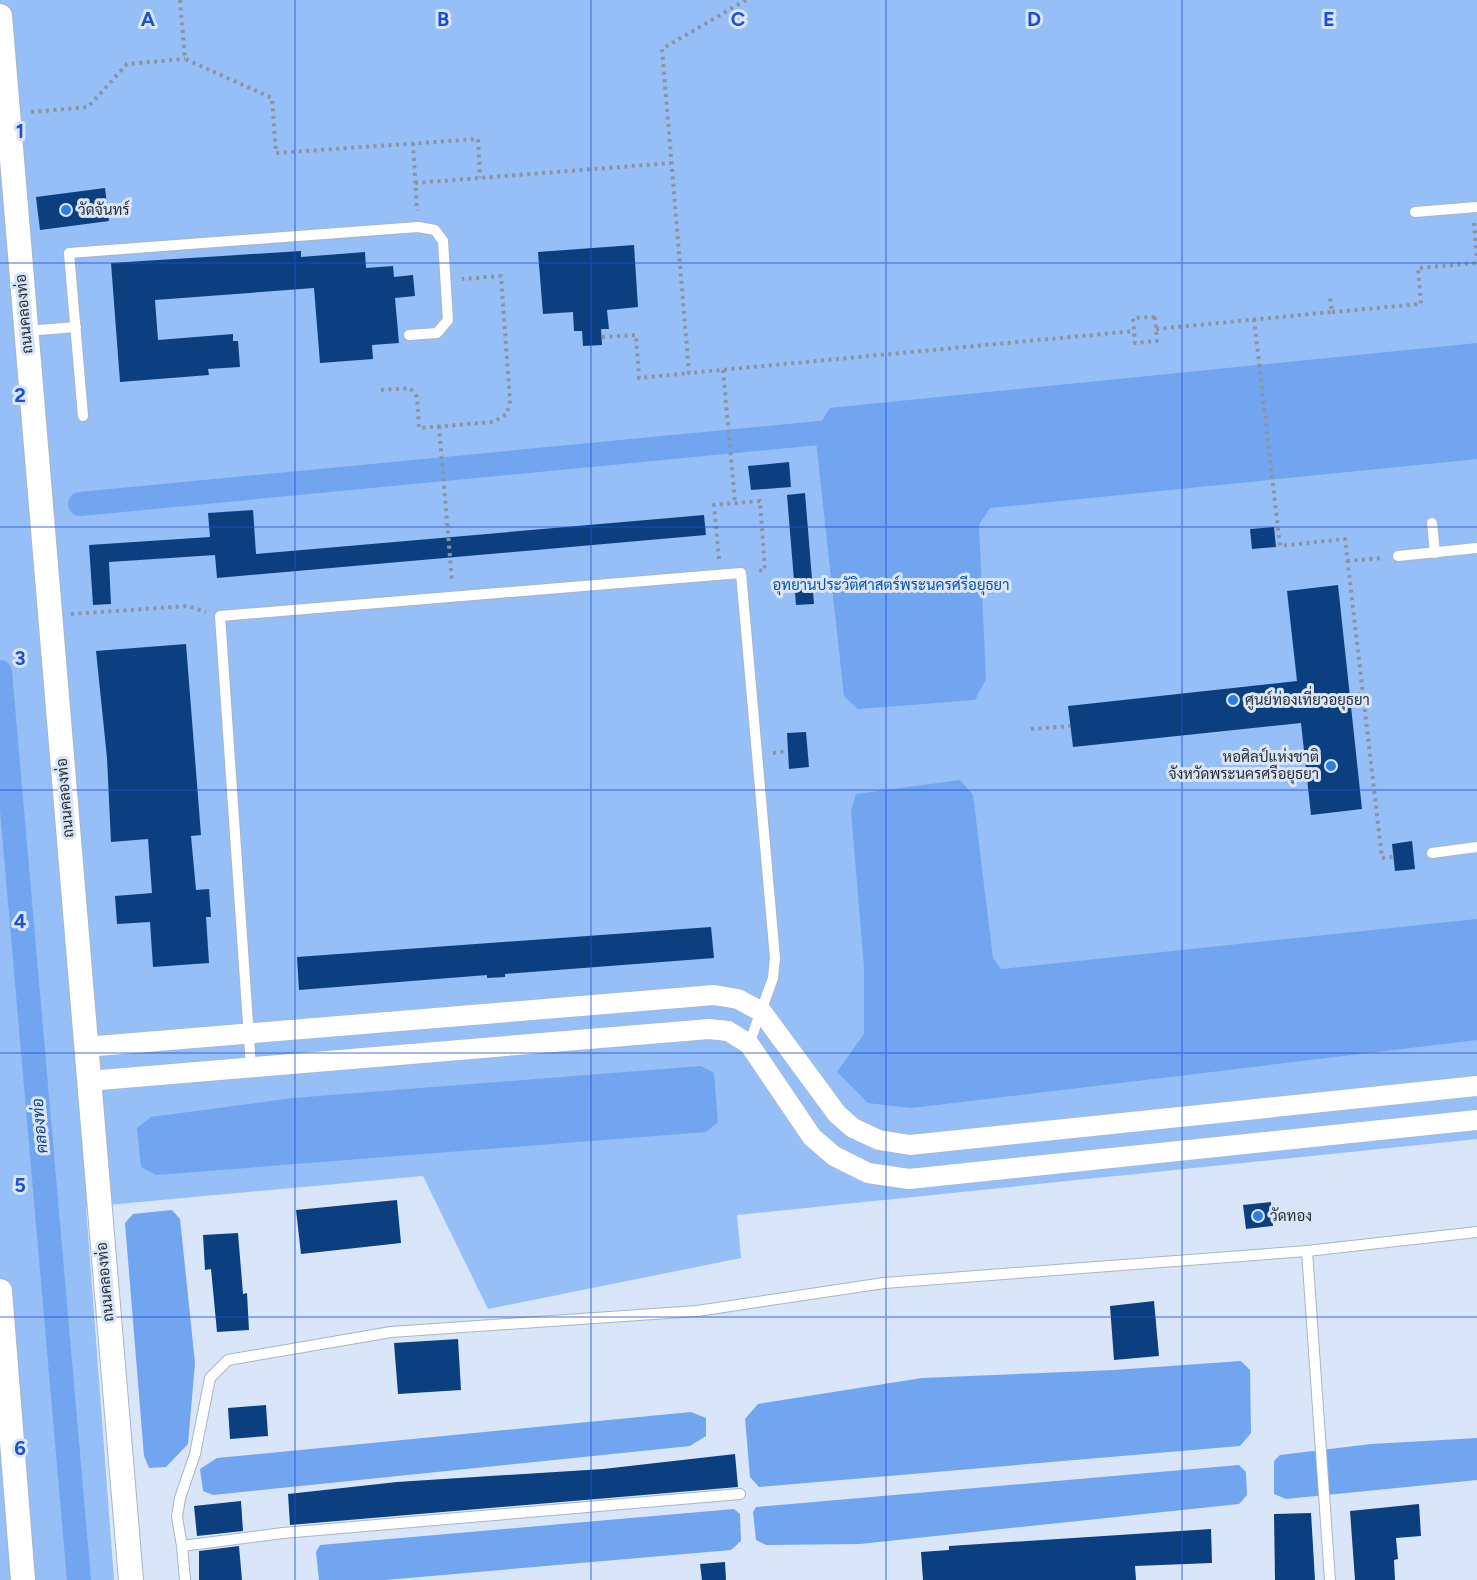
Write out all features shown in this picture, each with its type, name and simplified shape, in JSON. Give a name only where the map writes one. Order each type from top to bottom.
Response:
[{"type":"street","name":"ถนนคลองท่อ","points":[[0,16],[8,114],[6,221],[25,330],[131,1580]]},
{"type":"street","points":[[86,1047],[714,995],[738,999],[762,1012],[837,1114],[853,1128],[879,1140],[910,1145],[1477,1086]]},
{"type":"street","points":[[88,1081],[709,1029],[729,1031],[749,1044],[812,1137],[834,1156],[868,1173],[909,1179],[1477,1120]]},
{"type":"street","points":[[0,1292],[23,1580]]},
{"type":"lane","points":[[1415,212],[1475,207]]},
{"type":"lane","points":[[82,416],[69,253],[418,227],[435,230],[443,242],[448,320],[437,333],[409,335]]},
{"type":"lane","points":[[25,330],[75,327]]},
{"type":"lane","points":[[1432,523],[1435,552]]},
{"type":"lane","points":[[1398,556],[1477,548]]},
{"type":"lane","points":[[251,1067],[220,616],[741,573],[775,958],[773,978],[749,1044]]},
{"type":"lane","points":[[1432,853],[1477,847]]},
{"type":"lane","points":[[185,1580],[177,1517],[180,1498],[195,1454],[210,1378],[228,1360],[391,1332],[697,1311],[884,1283],[1307,1251],[1477,1232]]},
{"type":"lane","points":[[1307,1251],[1330,1580]]},
{"type":"lane","points":[[182,1546],[283,1533],[740,1494]]},
{"type":"path","points":[[180,0],[185,59]]},
{"type":"path","points":[[689,373],[662,49],[746,0]]},
{"type":"path","points":[[8,114],[88,107],[127,64],[185,59],[272,98],[276,153],[478,139],[480,178]]},
{"type":"path","points":[[413,143],[418,227]]},
{"type":"path","points":[[415,183],[671,163]]},
{"type":"path","points":[[1156,329],[1421,304],[1418,268],[1477,262],[1475,207]]},
{"type":"path","points":[[381,390],[411,388],[417,397],[419,428],[493,422],[507,414],[510,401],[501,276],[445,280]]},
{"type":"path","points":[[1330,298],[1332,312]]},
{"type":"path","points":[[1155,316],[1156,329],[1157,341],[1135,343],[1133,318],[1155,316]]},
{"type":"path","points":[[1254,319],[1280,546],[1345,539],[1382,858],[1393,857]]},
{"type":"path","points":[[602,337],[636,335],[639,378],[1134,330]]},
{"type":"path","points":[[723,370],[735,503]]},
{"type":"path","points":[[439,426],[453,597]]},
{"type":"path","points":[[720,574],[714,505],[759,501],[765,570],[741,573]]},
{"type":"path","points":[[1347,561],[1398,556]]},
{"type":"path","points":[[49,615],[188,606],[220,616]]},
{"type":"path","points":[[1350,695],[1363,694]]},
{"type":"path","points":[[1031,729],[1070,726]]},
{"type":"green space","name":"อุทยานประวัติศาสตร์พระนครศรีอยุธยา","points":[[0,0],[1477,0],[1477,1139],[737,1215],[741,1258],[488,1309],[423,1176],[86,1207],[114,1580],[0,1580]]},
{"type":"shaded area","points":[[1477,343],[1477,459],[990,508],[979,525],[986,679],[975,700],[858,709],[844,696],[815,432],[830,408]]},
{"type":"shaded area","points":[[960,780],[973,795],[993,958],[1001,969],[1477,919],[1477,1040],[911,1108],[868,1103],[837,1072],[864,1034],[864,967],[851,811],[856,794]]},
{"type":"shaded area","points":[[701,1066],[714,1073],[718,1122],[706,1132],[156,1175],[141,1167],[137,1128],[151,1117],[293,1098]]},
{"type":"shaded area","points":[[172,1210],[180,1219],[195,1363],[188,1444],[166,1467],[149,1468],[144,1456],[125,1223],[133,1214]]},
{"type":"shaded area","points":[[1241,1361],[1250,1370],[1251,1433],[1240,1446],[759,1487],[750,1477],[745,1419],[758,1404],[922,1378],[1114,1370]]},
{"type":"shaded area","points":[[691,1412],[706,1418],[706,1436],[690,1446],[213,1495],[203,1491],[200,1469],[217,1458]]},
{"type":"shaded area","points":[[1477,1438],[1477,1480],[1286,1499],[1274,1494],[1274,1461],[1280,1455],[1371,1444]]},
{"type":"shaded area","points":[[1239,1465],[1246,1472],[1247,1495],[1239,1504],[860,1544],[766,1545],[756,1540],[753,1512],[756,1507]]},
{"type":"shaded area","points":[[734,1509],[740,1514],[741,1541],[731,1550],[385,1580],[319,1580],[316,1552],[320,1545]]},
{"type":"building","points":[[105,188],[109,221],[40,230],[36,197]]},
{"type":"building","points":[[634,245],[638,307],[607,310],[609,329],[601,329],[602,345],[583,346],[582,331],[574,331],[573,312],[543,314],[538,252]]},
{"type":"building","points":[[301,251],[301,257],[365,252],[366,268],[393,266],[394,277],[413,275],[415,296],[395,298],[399,343],[372,345],[373,359],[320,363],[314,288],[155,300],[158,340],[233,334],[233,341],[238,341],[240,367],[208,369],[209,375],[120,382],[111,263]]},
{"type":"building","points":[[789,462],[791,487],[751,490],[748,466]]},
{"type":"building","points":[[805,493],[814,604],[796,605],[787,495]]},
{"type":"building","points":[[253,510],[256,554],[704,515],[706,535],[217,578],[215,555],[109,562],[111,604],[93,605],[89,545],[210,537],[208,513]]},
{"type":"building","points":[[1274,527],[1276,547],[1252,549],[1250,529]]},
{"type":"building","name":"ศูนย์ท่องเที่ยวอยุธยา","points":[[1338,585],[1362,809],[1311,815],[1301,723],[1073,747],[1068,706],[1297,681],[1287,591]]},
{"type":"building","points":[[186,644],[201,835],[191,836],[196,890],[209,889],[211,917],[206,917],[209,963],[153,967],[150,922],[117,924],[115,896],[152,893],[148,839],[111,842],[107,758],[96,651]]},
{"type":"building","points":[[806,732],[809,767],[789,769],[787,733]]},
{"type":"building","points":[[1412,841],[1415,869],[1395,871],[1392,844]]},
{"type":"building","points":[[711,927],[714,958],[505,974],[505,977],[487,978],[487,975],[299,990],[297,957]]},
{"type":"building","points":[[397,1200],[401,1243],[301,1254],[296,1210]]},
{"type":"building","name":"วัดทอง","points":[[1271,1202],[1273,1226],[1246,1229],[1243,1205]]},
{"type":"building","points":[[238,1233],[243,1294],[247,1293],[249,1330],[217,1332],[211,1269],[205,1270],[203,1235]]},
{"type":"building","points":[[1154,1301],[1159,1356],[1114,1360],[1110,1306]]},
{"type":"building","points":[[458,1339],[461,1390],[398,1394],[394,1343]]},
{"type":"building","points":[[266,1405],[268,1436],[230,1439],[228,1408]]},
{"type":"building","points":[[735,1454],[738,1487],[290,1525],[288,1494],[397,1482],[603,1469]]},
{"type":"building","points":[[241,1501],[243,1531],[197,1536],[194,1506]]},
{"type":"building","points":[[1419,1504],[1421,1536],[1396,1538],[1398,1559],[1394,1560],[1395,1580],[1355,1580],[1350,1511]]},
{"type":"building","points":[[1311,1513],[1315,1580],[1275,1580],[1274,1514]]},
{"type":"building","points":[[1211,1529],[1212,1563],[1135,1566],[1136,1580],[923,1580],[921,1552],[949,1550],[949,1546]]},
{"type":"building","points":[[239,1546],[242,1580],[199,1580],[199,1551]]},
{"type":"building","points":[[725,1562],[726,1580],[702,1580],[700,1564]]},
{"type":"waterway","points":[[80,504],[840,431],[847,435]]},
{"type":"waterway","name":"คลองท่อ","points":[[0,672],[79,1580]]},
{"type":"place","name":"วัดจันทร์","points":[[66,210]]},
{"type":"place","name":"ศูนย์ท่องเที่ยวอยุธยา","points":[[1233,700]]},
{"type":"place","name":"หอศิลป์แห่งชาติ จังหวัดพระนครศรีอยุธยา","points":[[1331,766]]},
{"type":"place","name":"วัดทอง","points":[[1258,1216]]}]
